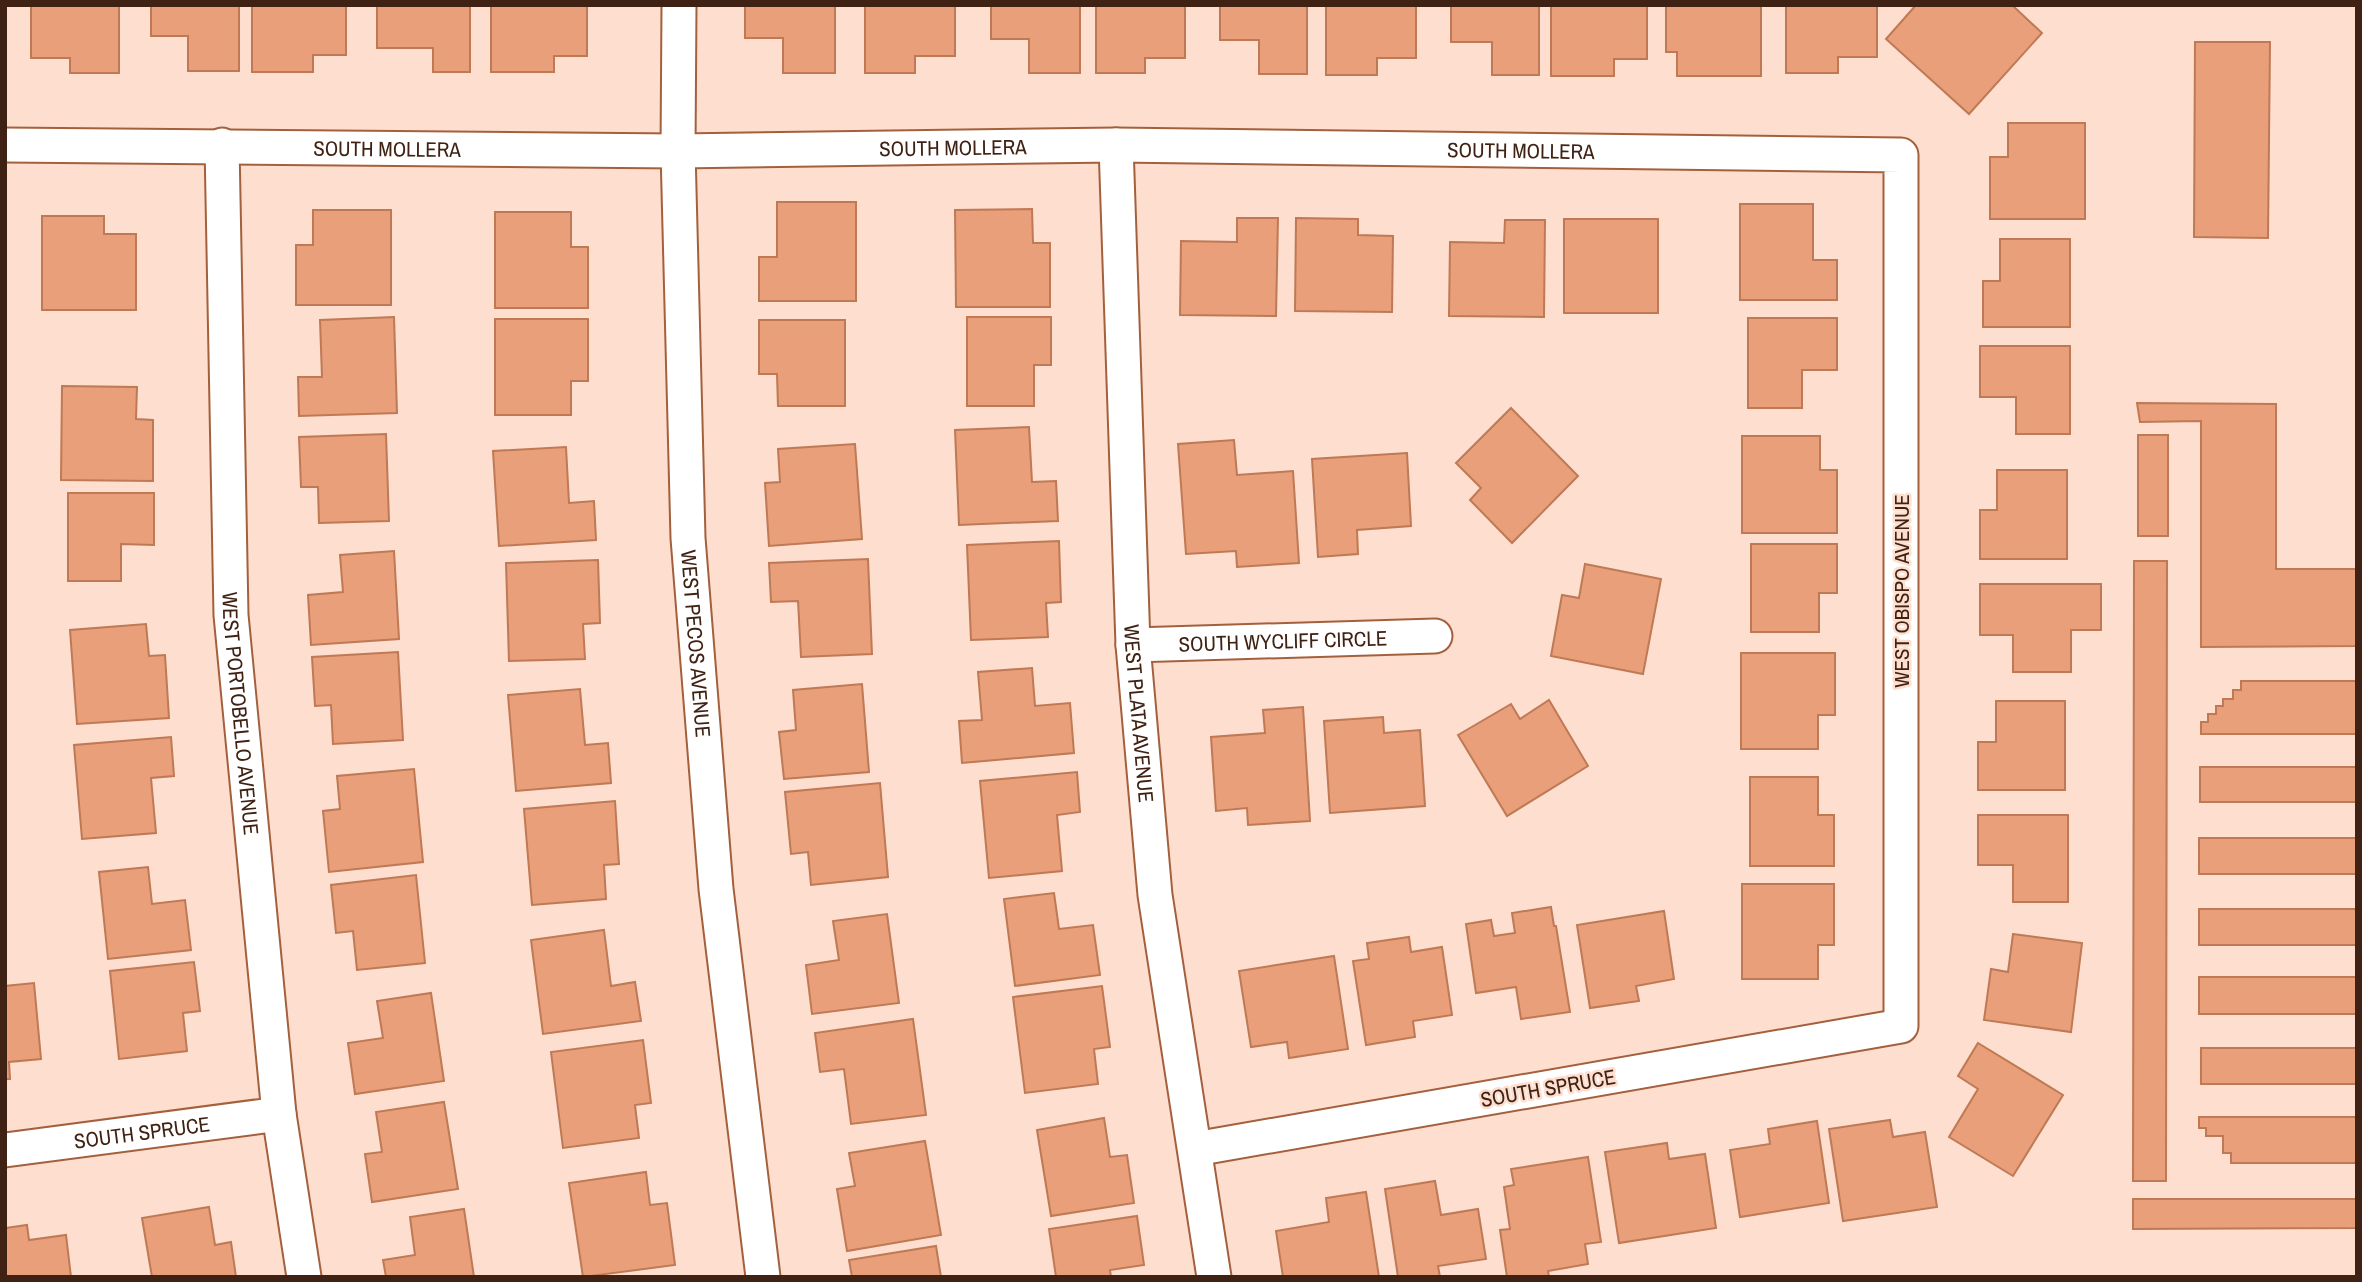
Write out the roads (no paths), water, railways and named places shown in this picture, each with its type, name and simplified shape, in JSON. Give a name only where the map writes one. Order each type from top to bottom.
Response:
[{"type":"street","name":"WEST PECOS AVENUE","points":[[679,5],[678,150],[688,538],[716,889],[763,1277]]},
{"type":"street","name":"SOUTH MOLLERA","points":[[5,145],[678,150],[1116,145],[1901,155]]},
{"type":"street","name":"WEST PORTOBELLO AVENUE","points":[[222,145],[231,614],[279,1114],[304,1277]]},
{"type":"street","name":"WEST PLATA AVENUE","points":[[1116,145],[1133,645],[1155,895],[1214,1277]]},
{"type":"street","name":"WEST OBISPO AVENUE","points":[[1901,155],[1901,1026]]},
{"type":"street","name":"SOUTH WYCLIFF CIRCLE","points":[[1133,645],[1434,636]]},
{"type":"street","name":"SOUTH SPRUCE","points":[[1195,1149],[1901,1026]]},
{"type":"street","name":"SOUTH SPRUCE","points":[[5,1150],[279,1114]]}]
